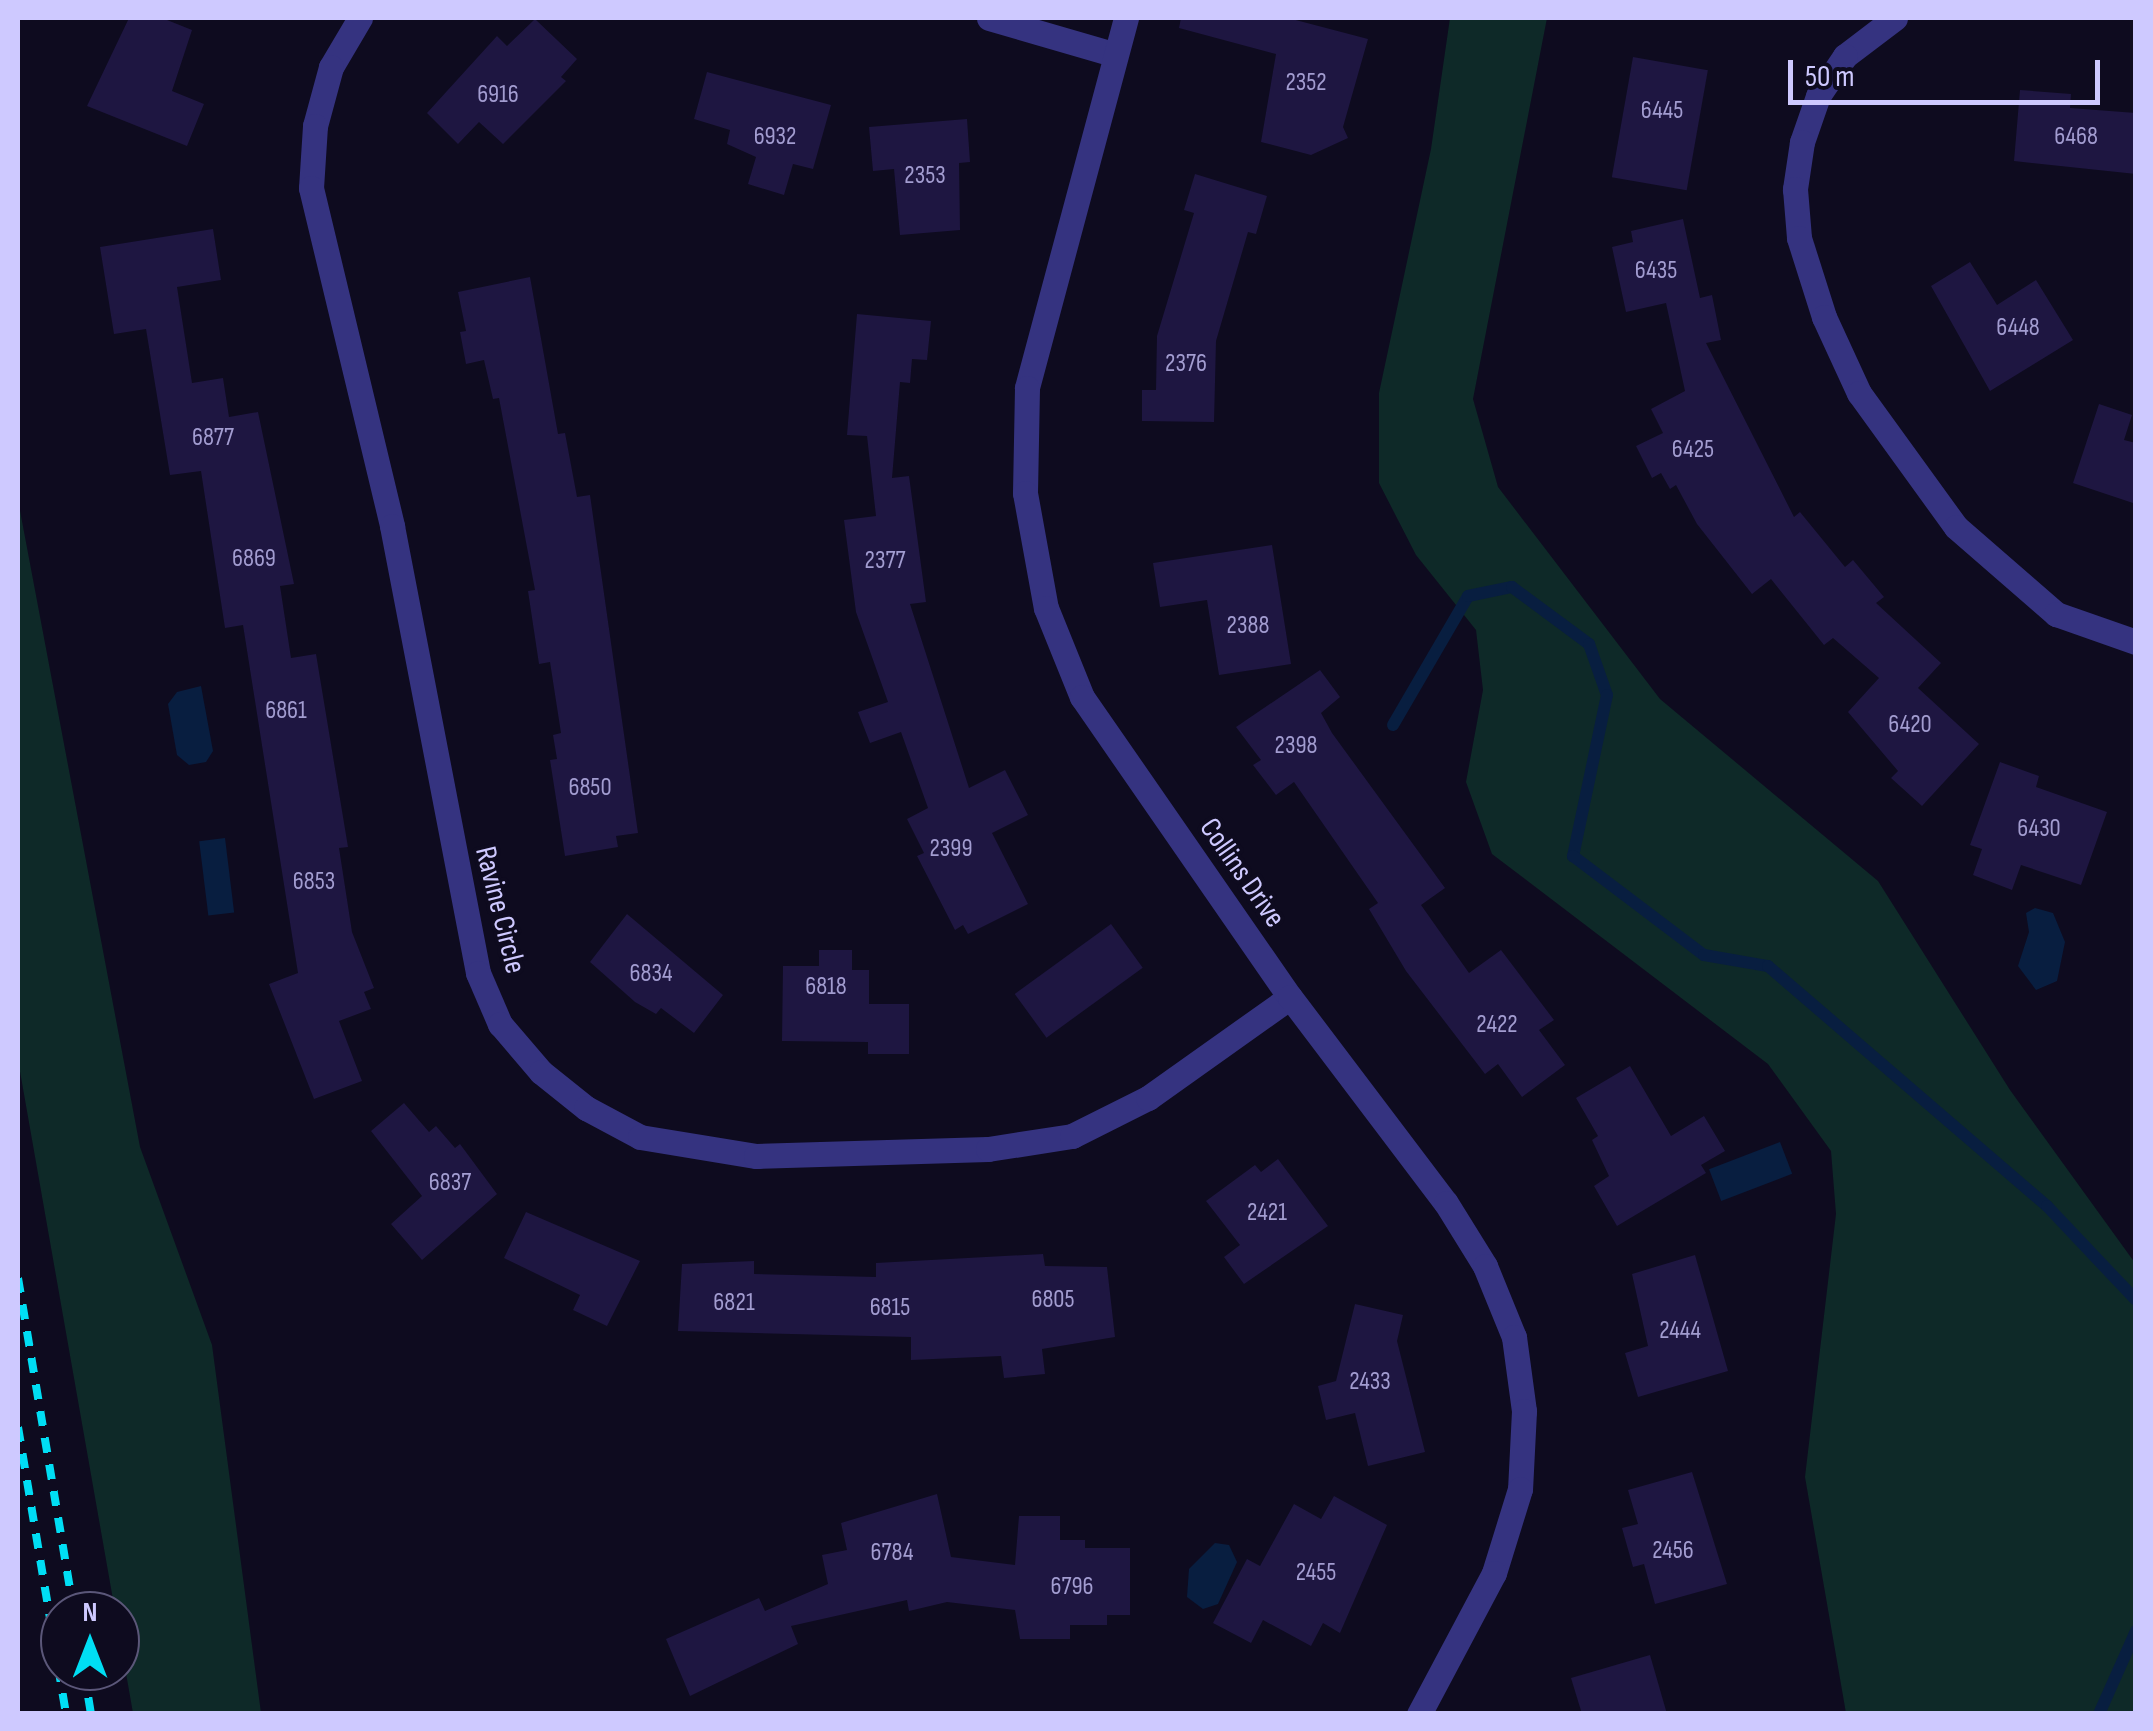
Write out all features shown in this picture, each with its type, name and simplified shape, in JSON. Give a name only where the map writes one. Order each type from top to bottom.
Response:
[{"type":"street","name":"Ravine Circle","points":[[360,18],[331,67],[314,126],[312,188],[392,526],[478,973],[500,1024],[541,1072],[586,1108],[640,1137],[756,1156],[988,1150],[1072,1136],[1133,1106],[1290,997]]},
{"type":"street","points":[[989,18],[1112,54]]},
{"type":"street","name":"Collins Drive","points":[[1126,18],[1112,54],[1027,388],[1025,493],[1042,589],[1082,697],[1113,748],[1290,997],[1446,1203],[1485,1266],[1514,1338],[1524,1412],[1520,1489],[1494,1573],[1420,1714]]},
{"type":"street","points":[[1895,18],[1844,56],[1818,96],[1802,142],[1795,189],[1800,238],[1824,317],[1859,393],[1956,527],[2056,614],[2136,642]]},
{"type":"green space","points":[[1450,18],[1547,18],[1473,399],[1498,487],[1660,699],[1878,881],[2010,1090],[2135,1263],[2135,1713],[1846,1713],[1805,1477],[1836,1214],[1831,1151],[1768,1064],[1492,854],[1466,782],[1483,690],[1476,630],[1416,555],[1379,483],[1379,393],[1431,149]]},
{"type":"green space","points":[[18,500],[140,1147],[212,1345],[261,1713],[133,1713],[129,1691],[140,1691],[140,1591],[112,1591],[18,1060]]},
{"type":"water","points":[[201,686],[213,751],[206,762],[189,765],[177,755],[168,704],[177,692]]},
{"type":"water","points":[[225,838],[234,912],[208,916],[199,841]]},
{"type":"water","points":[[2035,908],[2053,913],[2065,942],[2057,981],[2036,990],[2018,966],[2029,932],[2026,913]]},
{"type":"water","points":[[1780,1142],[1792,1174],[1721,1201],[1709,1169]]},
{"type":"water","points":[[1215,1543],[1229,1545],[1237,1562],[1218,1604],[1203,1609],[1187,1597],[1189,1569]]},
{"type":"building","points":[[129,18],[162,18],[192,30],[172,91],[204,104],[187,146],[87,106]]},
{"type":"building","points":[[1181,18],[1288,18],[1368,39],[1343,127],[1348,138],[1311,155],[1261,142],[1276,54],[1179,28]]},
{"type":"building","points":[[535,19],[577,59],[561,77],[566,81],[503,144],[479,122],[458,144],[427,113],[497,36],[507,46]]},
{"type":"building","points":[[1633,57],[1708,70],[1687,190],[1612,177]]},
{"type":"building","points":[[707,72],[831,105],[813,169],[793,164],[784,195],[748,184],[756,157],[727,144],[730,130],[694,119]]},
{"type":"building","points":[[2020,90],[2071,94],[2070,108],[2136,113],[2136,174],[2014,161]]},
{"type":"building","points":[[967,119],[970,162],[959,163],[960,230],[900,235],[894,169],[873,171],[869,127]]},
{"type":"building","points":[[1195,174],[1267,196],[1256,234],[1248,232],[1216,341],[1214,422],[1142,421],[1142,390],[1156,390],[1157,336],[1194,213],[1184,210]]},
{"type":"building","points":[[1683,219],[1700,298],[1712,295],[1721,340],[1706,343],[1794,517],[1800,512],[1845,567],[1853,560],[1884,597],[1876,603],[1941,663],[1918,688],[1979,744],[1922,806],[1891,778],[1898,771],[1848,712],[1879,678],[1833,638],[1824,645],[1771,579],[1752,594],[1697,524],[1676,485],[1670,489],[1661,473],[1652,478],[1636,446],[1663,433],[1651,409],[1685,391],[1666,303],[1626,312],[1612,247],[1633,242],[1631,231]]},
{"type":"building","points":[[213,229],[221,280],[177,287],[192,383],[223,378],[229,417],[258,412],[294,584],[280,586],[291,658],[316,654],[348,847],[339,848],[352,932],[374,988],[364,992],[371,1009],[339,1021],[362,1081],[314,1099],[269,984],[298,973],[243,625],[225,628],[201,471],[170,475],[146,329],[114,334],[100,247]]},
{"type":"building","points":[[1970,262],[1997,305],[2036,280],[2073,340],[1990,391],[1931,286]]},
{"type":"building","points":[[530,277],[558,434],[565,433],[577,497],[590,495],[638,833],[616,836],[618,847],[565,856],[550,760],[557,759],[553,735],[561,733],[550,662],[539,664],[528,591],[535,590],[499,398],[493,399],[484,360],[466,364],[460,332],[466,331],[458,292]]},
{"type":"building","points":[[857,314],[931,321],[927,360],[912,359],[910,383],[900,382],[892,478],[909,476],[926,602],[910,604],[969,788],[1005,770],[1028,815],[992,833],[1028,904],[968,934],[963,925],[955,930],[917,856],[924,853],[907,819],[928,808],[901,732],[870,743],[858,712],[888,702],[856,612],[844,520],[876,516],[867,436],[847,435]]},
{"type":"building","points":[[2099,404],[2132,415],[2124,440],[2136,443],[2136,504],[2073,483]]},
{"type":"building","points":[[1272,545],[1291,664],[1219,675],[1207,600],[1160,607],[1153,563]]},
{"type":"building","points":[[1320,670],[1340,697],[1321,713],[1332,733],[1445,888],[1421,905],[1469,973],[1501,950],[1554,1020],[1539,1030],[1565,1065],[1522,1097],[1498,1064],[1485,1074],[1406,971],[1369,909],[1378,903],[1294,782],[1276,795],[1253,765],[1261,760],[1236,727]]},
{"type":"building","points":[[2000,762],[2039,776],[2036,787],[2107,812],[2081,885],[2021,865],[2012,890],[1973,875],[1982,849],[1970,845]]},
{"type":"building","points":[[627,914],[723,995],[694,1033],[661,1008],[656,1014],[635,1002],[590,962]]},
{"type":"building","points":[[1111,924],[1143,968],[1046,1038],[1015,994]]},
{"type":"building","points":[[819,950],[852,950],[852,970],[869,970],[869,1004],[909,1004],[909,1054],[868,1054],[868,1042],[782,1041],[783,966],[819,966]]},
{"type":"building","points":[[1630,1066],[1671,1136],[1704,1116],[1725,1151],[1701,1165],[1706,1173],[1617,1226],[1594,1186],[1609,1176],[1592,1140],[1598,1136],[1576,1098]]},
{"type":"building","points":[[404,1103],[429,1132],[436,1126],[455,1148],[460,1144],[497,1194],[422,1260],[391,1224],[422,1196],[371,1131]]},
{"type":"building","points":[[1278,1159],[1328,1226],[1244,1284],[1224,1257],[1240,1245],[1206,1201],[1255,1165],[1261,1172]]},
{"type":"building","points":[[526,1212],[640,1261],[607,1326],[573,1310],[580,1295],[504,1258]]},
{"type":"building","points":[[1043,1254],[1045,1266],[1107,1267],[1115,1337],[1042,1349],[1045,1374],[1004,1378],[1001,1356],[911,1360],[911,1337],[678,1331],[682,1264],[754,1261],[754,1274],[876,1277],[876,1263]]},
{"type":"building","points":[[1695,1255],[1728,1371],[1638,1397],[1625,1353],[1648,1346],[1632,1274]]},
{"type":"building","points":[[1355,1304],[1403,1315],[1397,1341],[1425,1452],[1368,1466],[1355,1413],[1326,1420],[1318,1386],[1336,1381]]},
{"type":"building","points":[[1692,1472],[1727,1584],[1655,1604],[1644,1564],[1633,1567],[1622,1528],[1638,1524],[1628,1490]]},
{"type":"building","points":[[937,1494],[951,1557],[1015,1565],[1019,1516],[1060,1516],[1060,1540],[1085,1540],[1085,1548],[1130,1548],[1130,1615],[1107,1615],[1107,1625],[1070,1625],[1070,1639],[1020,1639],[1015,1610],[947,1602],[909,1611],[907,1600],[791,1626],[798,1644],[690,1696],[666,1639],[759,1598],[765,1611],[828,1584],[822,1555],[847,1550],[841,1523]]},
{"type":"building","points":[[1334,1496],[1387,1525],[1340,1633],[1323,1623],[1311,1646],[1263,1620],[1251,1643],[1213,1623],[1247,1559],[1260,1566],[1294,1504],[1321,1519]]},
{"type":"building","points":[[1650,1655],[1667,1714],[1582,1714],[1571,1678]]},
{"type":"waterway","points":[[1393,725],[1468,596],[1512,587],[1589,644],[1607,695],[1573,856],[1704,955],[1768,966],[2047,1206],[2136,1300]]},
{"type":"waterway","points":[[2099,1714],[2136,1631]]},
{"type":"railway","points":[[18,1278],[71,1591]]},
{"type":"railway","points":[[18,1427],[66,1714]]},
{"type":"railway","points":[[87,1691],[91,1714]]}]
